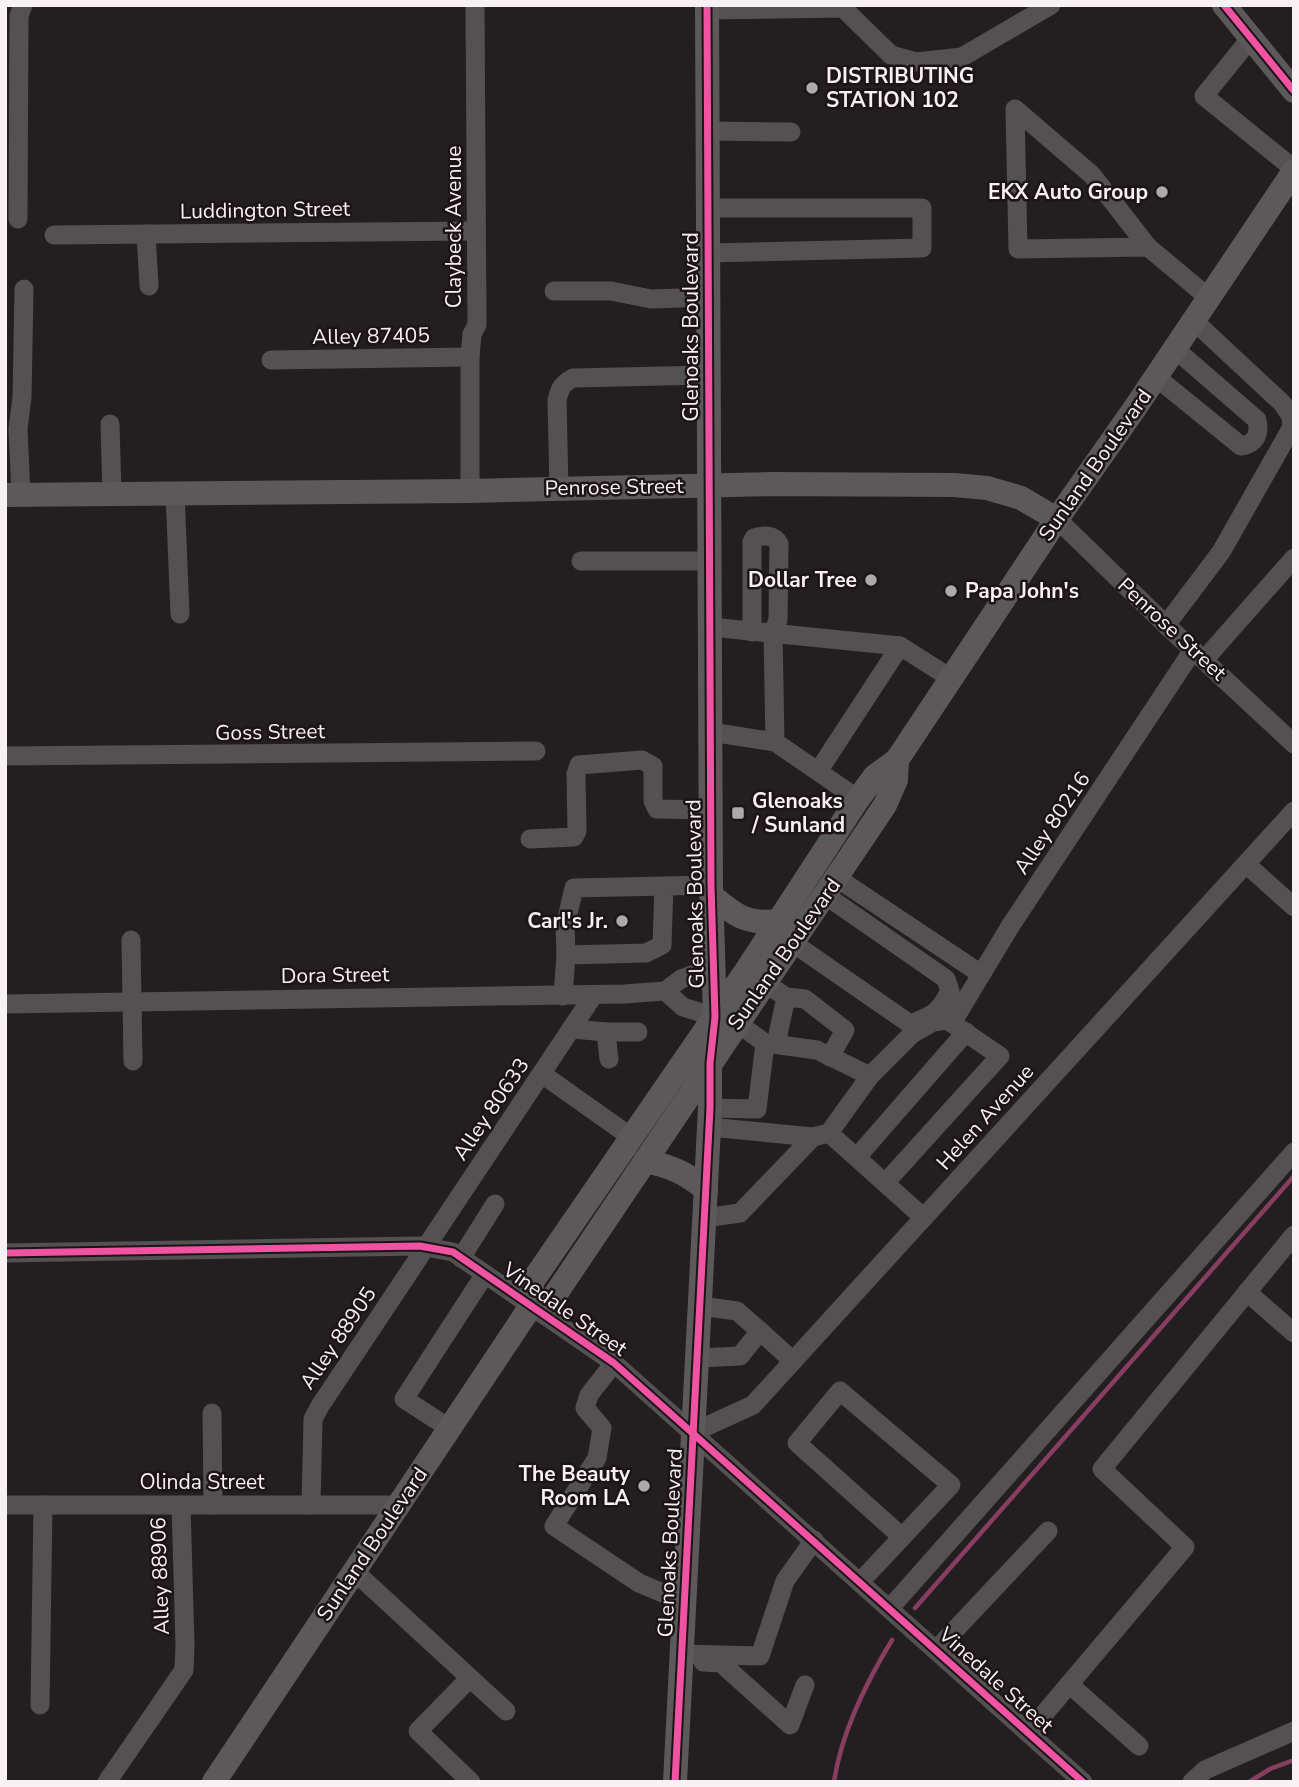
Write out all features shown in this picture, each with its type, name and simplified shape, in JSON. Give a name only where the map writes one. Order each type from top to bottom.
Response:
[{"type":"main road","points":[[1224,5],[1294,91]]},
{"type":"main road","name":"Glenoaks Boulevard","points":[[675,1782],[710,1117],[710,1063],[726,1020],[714,967],[712,890],[707,7]]},
{"type":"main road","name":"Sunland Boulevard","points":[[726,1020],[778,921],[858,799],[875,776],[897,760],[1294,170]]},
{"type":"main road","name":"Penrose Street","points":[[13,495],[470,491],[710,485],[954,485],[987,488],[1021,498],[1057,519]]},
{"type":"main road","name":"Sunland Boulevard","points":[[221,1778],[398,1504],[531,1306],[533,1282],[628,1141],[726,1020],[765,983],[885,805],[896,780],[897,760]]},
{"type":"main road","points":[[712,890],[744,919],[766,923],[778,921]]},
{"type":"main road","name":"Sunland Boulevard","points":[[531,1306],[553,1298],[710,1063]]},
{"type":"main road","points":[[645,1161],[678,1170],[693,1178],[706,1190]]},
{"type":"street","points":[[18,219],[19,16],[23,5]]},
{"type":"street","name":"Claybeck Avenue","points":[[470,491],[470,357],[472,334],[477,325],[475,5]]},
{"type":"street","points":[[707,7],[842,7],[891,55],[916,62],[962,57],[1051,5]]},
{"type":"street","points":[[1250,39],[1204,96],[1294,170]]},
{"type":"street","points":[[1148,247],[1018,249],[1015,109],[1091,175],[1148,247],[1209,298]]},
{"type":"street","points":[[708,131],[791,132]]},
{"type":"street","points":[[708,208],[922,208],[922,248],[709,253]]},
{"type":"street","name":"Luddington Street","points":[[54,235],[476,231]]},
{"type":"street","points":[[146,234],[149,286]]},
{"type":"street","points":[[13,495],[22,397],[24,289]]},
{"type":"street","points":[[554,291],[611,291],[651,299],[709,297]]},
{"type":"street","points":[[1166,625],[1221,552],[1292,427],[1291,416],[1282,403],[1194,321]]},
{"type":"street","points":[[1156,377],[1241,446],[1249,445],[1257,439],[1257,420],[1175,349]]},
{"type":"street","name":"Alley 87405","points":[[271,360],[470,357]]},
{"type":"street","points":[[559,489],[557,400],[559,389],[564,383],[573,378],[709,374]]},
{"type":"street","points":[[110,424],[112,494]]},
{"type":"street","points":[[175,494],[180,614]]},
{"type":"street","name":"Penrose Street","points":[[1057,519],[1294,744]]},
{"type":"street","points":[[752,632],[752,542],[754,538],[765,536],[774,538],[779,544],[778,620],[773,634],[775,742]]},
{"type":"street","name":"Alley 80216","points":[[857,1157],[954,1020],[981,974],[1199,655],[1294,558]]},
{"type":"street","points":[[581,561],[710,561]]},
{"type":"street","points":[[711,628],[900,646],[953,679]]},
{"type":"street","points":[[819,770],[900,646]]},
{"type":"street","points":[[711,732],[775,742],[858,799]]},
{"type":"street","name":"Goss Street","points":[[5,756],[536,751]]},
{"type":"street","points":[[530,839],[574,836],[577,831],[576,774],[579,765],[642,760],[653,766],[653,801],[657,809],[711,810]]},
{"type":"street","name":"Helen Avenue","points":[[694,1432],[753,1405],[1294,811]]},
{"type":"street","points":[[1246,864],[1294,908]]},
{"type":"street","points":[[564,996],[565,926],[574,888],[664,886],[712,890]]},
{"type":"street","points":[[566,955],[646,953],[663,945],[664,886]]},
{"type":"street","points":[[831,886],[981,974]]},
{"type":"street","points":[[831,886],[946,979],[954,1020]]},
{"type":"street","points":[[131,940],[133,1061]]},
{"type":"street","points":[[793,943],[914,1027]]},
{"type":"street","name":"Dora Street","points":[[5,1004],[132,1004],[217,999],[593,996],[666,992],[681,979],[714,967]]},
{"type":"street","points":[[765,983],[786,998],[805,999],[845,1030],[830,1058]]},
{"type":"street","points":[[666,992],[684,1007],[726,1020],[771,1043],[817,1050],[870,1076]]},
{"type":"street","name":"Alley 80633","points":[[427,1247],[593,996]]},
{"type":"street","points":[[710,1117],[757,1109],[771,1043],[786,998]]},
{"type":"street","points":[[704,1218],[740,1213],[821,1135],[914,1027],[954,1020],[1000,1056],[886,1181]]},
{"type":"street","points":[[572,1029],[638,1032]]},
{"type":"street","points":[[606,1032],[609,1059]]},
{"type":"street","points":[[539,1079],[628,1141]]},
{"type":"street","points":[[710,1117],[821,1135],[857,1157],[924,1218]]},
{"type":"street","points":[[890,1608],[1294,1152]]},
{"type":"street","points":[[461,1258],[495,1204]]},
{"type":"street","points":[[1028,1733],[1185,1547],[1102,1469],[1294,1235]]},
{"type":"street","name":"Vinedale Street","points":[[5,1253],[427,1247],[453,1252],[614,1363],[1083,1782]]},
{"type":"street","name":"Alley 88905","points":[[311,1505],[313,1419],[427,1247]]},
{"type":"street","points":[[449,1428],[404,1399],[485,1274]]},
{"type":"street","points":[[1247,1292],[1294,1332]]},
{"type":"street","points":[[700,1306],[737,1311],[793,1361]]},
{"type":"street","points":[[697,1358],[740,1356],[760,1331]]},
{"type":"street","points":[[614,1363],[589,1395],[585,1408],[602,1428],[597,1458],[554,1526],[639,1583],[684,1602]]},
{"type":"street","points":[[860,1582],[951,1485],[841,1391],[797,1443],[902,1537]]},
{"type":"street","points":[[212,1413],[213,1505]]},
{"type":"street","name":"Olinda Street","points":[[5,1505],[398,1504]]},
{"type":"street","points":[[40,1705],[43,1505]]},
{"type":"street","name":"Alley 88906","points":[[107,1782],[184,1670],[181,1505]]},
{"type":"street","points":[[936,1650],[1048,1531]]},
{"type":"street","points":[[681,1657],[761,1656],[785,1581],[814,1540]]},
{"type":"street","points":[[354,1571],[506,1711]]},
{"type":"street","points":[[681,1657],[721,1663],[790,1725],[805,1685]]},
{"type":"street","points":[[470,1678],[418,1731],[471,1782]]},
{"type":"street","points":[[1069,1684],[1139,1746]]},
{"type":"street","points":[[1192,1782],[1205,1770],[1294,1731]]},
{"type":"waterway","points":[[915,1608],[1294,1176]]},
{"type":"waterway","points":[[834,1782],[842,1745],[856,1708],[892,1640]]},
{"type":"waterway","points":[[1249,1782],[1270,1769],[1294,1760]]},
{"type":"cycle path","points":[[675,1782],[710,1108],[710,1063],[715,1017],[711,885],[707,5]]},
{"type":"cycle path","points":[[1224,5],[1294,91]]},
{"type":"cycle path","points":[[5,1253],[420,1246],[453,1252],[614,1363],[1083,1782]]},
{"type":"place","name":"DISTRIBUTING STATION 102","points":[[812,88]]},
{"type":"place","name":"EKX Auto Group","points":[[1162,192]]},
{"type":"place","name":"Dollar Tree","points":[[871,580]]},
{"type":"place","name":"Papa John's","points":[[951,591]]},
{"type":"place","name":"Glenoaks / Sunland","points":[[738,813]]},
{"type":"place","name":"Carl's Jr.","points":[[622,921]]},
{"type":"place","name":"The Beauty Room LA","points":[[644,1486]]}]
